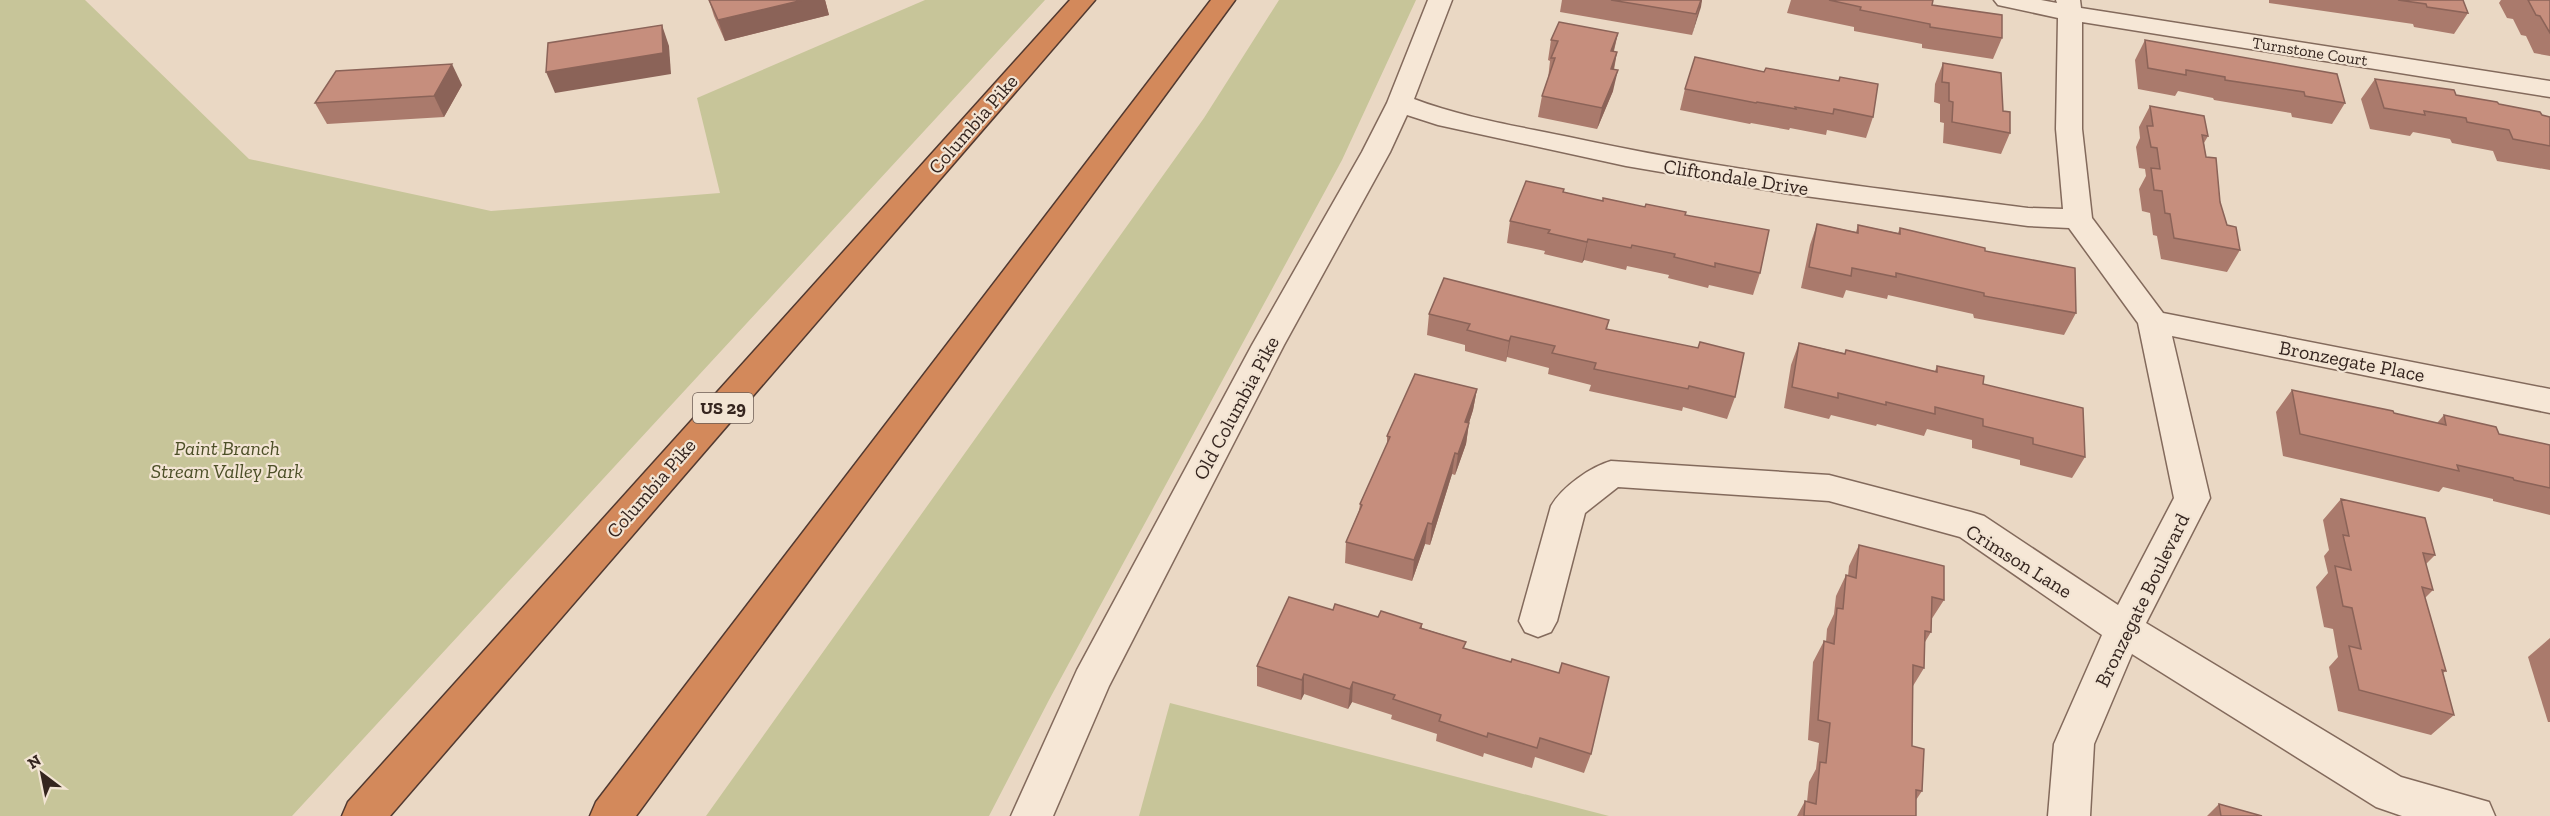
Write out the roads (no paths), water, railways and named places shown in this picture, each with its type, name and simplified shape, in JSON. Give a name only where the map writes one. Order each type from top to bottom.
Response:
[{"type":"highway","name":"Columbia Pike","points":[[363,816],[1083,0]]},
{"type":"highway","points":[[611,816],[1223,0]]},
{"type":"street","name":"Old Columbia Pike","points":[[1032,816],[1091,682],[1268,345],[1376,152],[1400,104],[1440,0]]},
{"type":"street","points":[[2006,0],[2069,7],[2069,129],[2078,219]]},
{"type":"street","name":"Turnstone Court","points":[[2069,7],[2550,89]]},
{"type":"street","name":"Cliftondale Drive","points":[[1400,104],[1438,117],[1626,158],[1767,182],[2028,217],[2078,219]]},
{"type":"street","name":"Bronzegate Boulevard","points":[[2069,816],[2073,744],[2124,629],[2193,498],[2153,322],[2078,219]]},
{"type":"street","name":"Bronzegate Place","points":[[2153,322],[2550,401]]},
{"type":"street","name":"Crimson Lane","points":[[1538,621],[1569,506],[1611,474],[1829,488],[1971,526],[2124,629],[2391,794],[2474,816]]},
{"type":"park label","name":"Paint Branch Stream Valley Park","points":[[227,460]]}]
